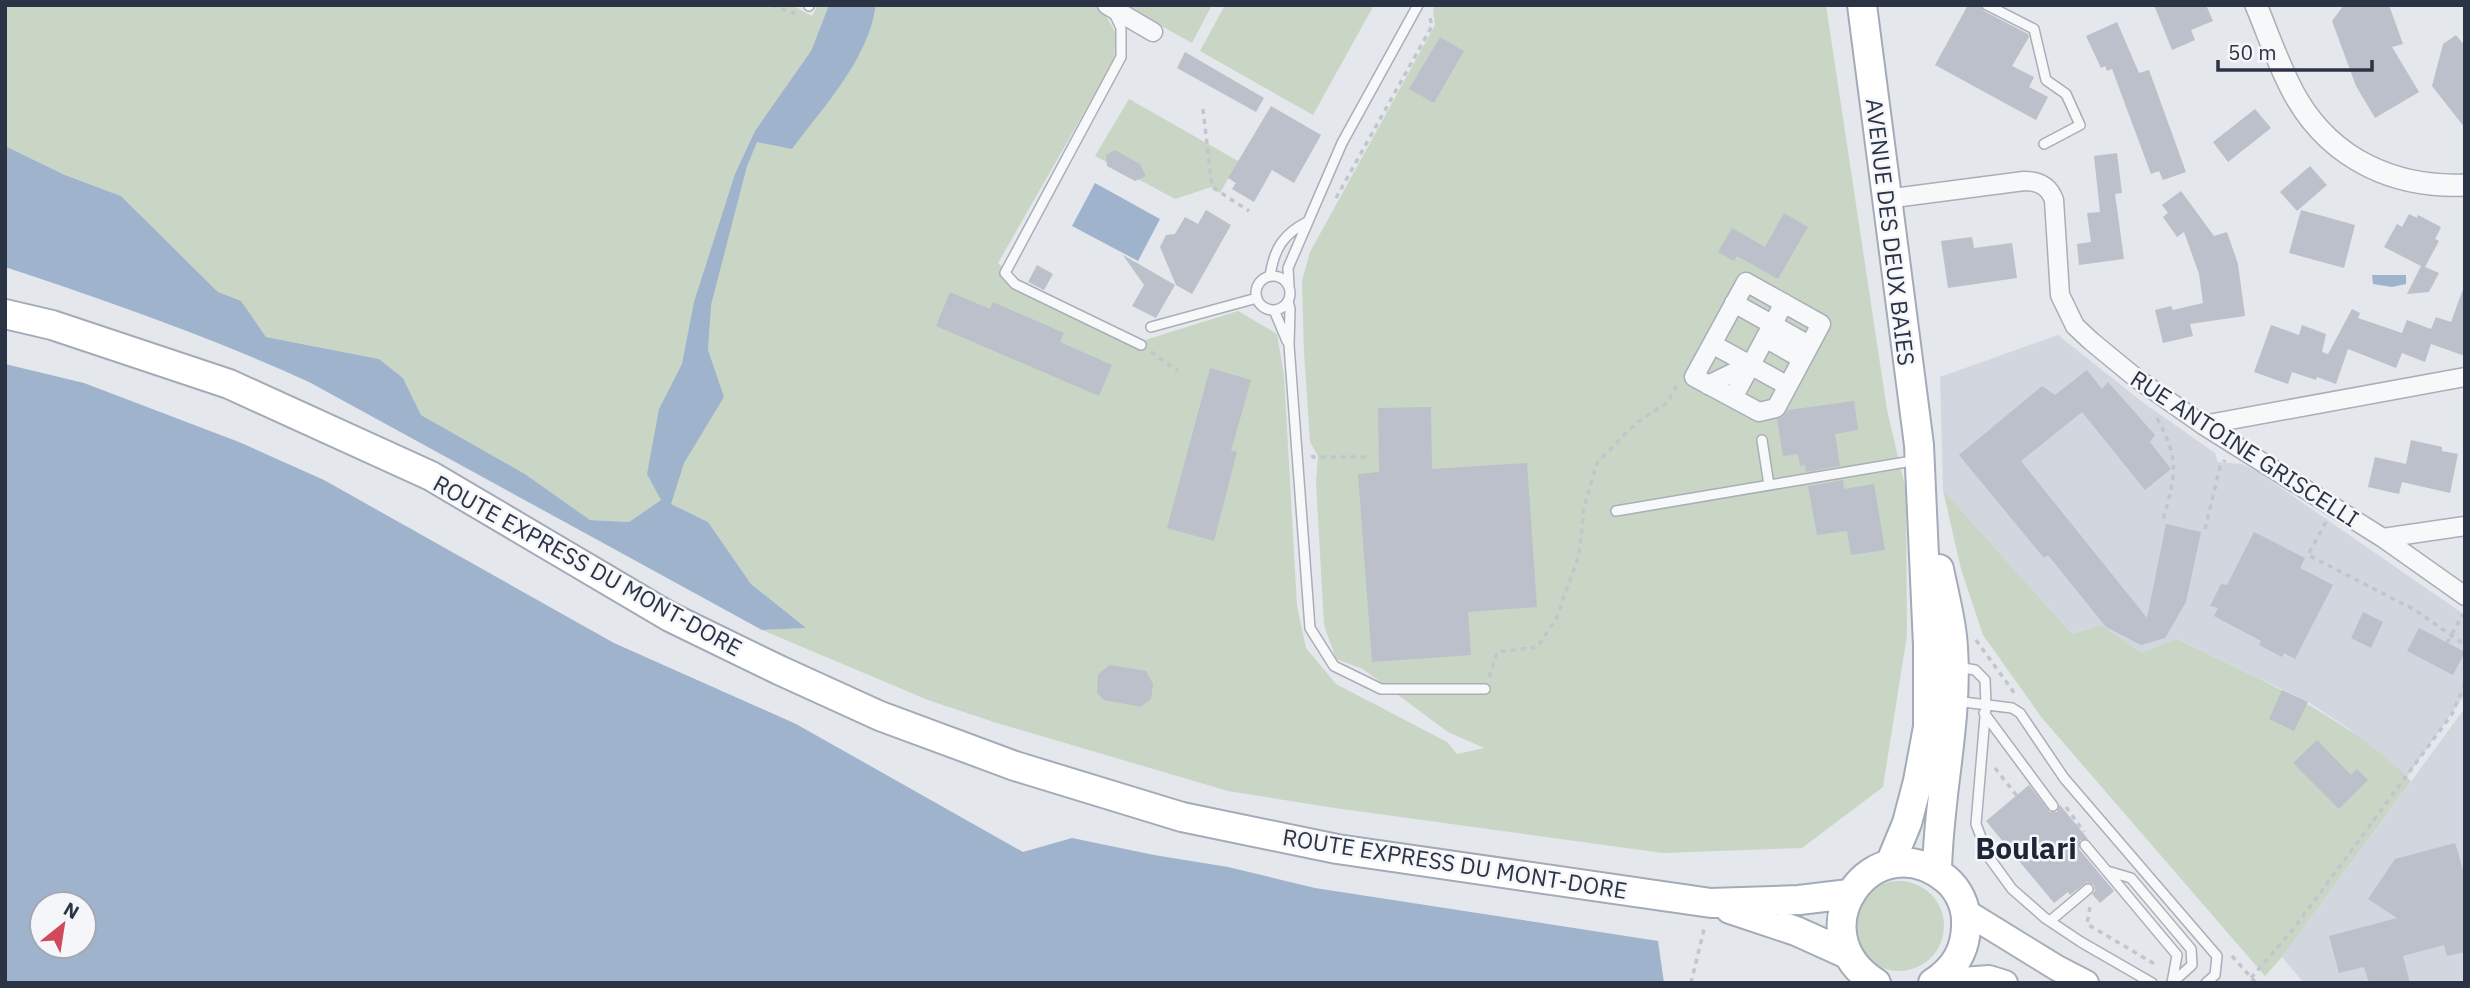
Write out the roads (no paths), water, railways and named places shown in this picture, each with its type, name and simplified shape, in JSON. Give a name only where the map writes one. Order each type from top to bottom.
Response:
[{"type":"main road","name":"AVENUE DES DEUX BAIES","points":[[1862,5],[1919,459],[1953,648],[1948,771],[1938,832],[1937,872]]},
{"type":"main road","name":"ROUTE EXPRESS DU MONT-DORE","points":[[5,314],[52,325],[229,384],[431,476],[670,617],[880,716],[957,746],[1182,817],[1336,849],[1711,903],[1796,931],[1862,973]]},
{"type":"main road","name":"AVENUE DES DEUX BAIES","points":[[1890,864],[1907,823],[1919,780],[1928,727],[1928,645],[1919,459]]},
{"type":"main road","points":[[1862,973],[1841,934],[1842,913],[1849,894],[1860,880],[1874,870],[1890,864],[1914,864],[1937,872],[1951,882],[1966,912],[1967,939],[1956,964],[1934,982]]},
{"type":"main road","name":"ROUTE EXPRESS DU MONT-DORE","points":[[1711,903],[1799,900],[1849,894]]},
{"type":"main road","points":[[1966,912],[2086,983]]},
{"type":"main road","points":[[1934,982],[1989,978],[2005,983]]},
{"type":"street","points":[[2256,5],[2296,97],[2312,121],[2331,140],[2357,160],[2383,174],[2402,180],[2448,186],[2465,185]]},
{"type":"street","points":[[1109,6],[1153,32]]},
{"type":"street","name":"RUE ANTOINE GRISCELLI","points":[[1886,198],[2033,181],[2050,189],[2054,200],[2060,295],[2075,326],[2136,378],[2203,425],[2383,538],[2464,605]]},
{"type":"street","points":[[1746,282],[1821,324],[1776,408],[1759,412],[1694,377],[1734,303],[1746,282]]},
{"type":"street","points":[[1734,303],[1769,331],[1806,352]]},
{"type":"street","points":[[1733,398],[1784,303]]},
{"type":"street","points":[[1712,344],[1788,386]]},
{"type":"street","points":[[1708,385],[1749,365]]},
{"type":"street","points":[[2203,425],[2465,377]]},
{"type":"street","points":[[2383,538],[2465,526]]},
{"type":"lane","points":[[1418,5],[1342,143],[1288,268],[1289,345],[1310,628],[1334,666],[1381,689],[1485,689]]},
{"type":"lane","points":[[1987,5],[2034,29],[2046,80],[2066,94],[2080,125],[2044,144]]},
{"type":"lane","points":[[1109,6],[1121,28],[1121,57],[1005,273],[1015,284],[1141,345]]},
{"type":"lane","points":[[1270,276],[1273,256],[1289,231],[1307,222]]},
{"type":"lane","points":[[1289,286],[1281,278],[1270,276],[1260,282],[1256,293],[1265,307],[1274,310],[1289,345]]},
{"type":"lane","points":[[1151,327],[1257,298]]},
{"type":"lane","points":[[1274,310],[1288,301]]},
{"type":"lane","points":[[1762,440],[1769,485]]},
{"type":"lane","points":[[1616,511],[1919,459]]},
{"type":"lane","points":[[1953,666],[1975,670],[1985,680],[1976,824],[1988,856],[2012,889],[2050,922],[2081,942],[2153,978]]},
{"type":"lane","points":[[1952,701],[1985,709],[2012,708],[2020,713],[2064,778],[2217,956],[2215,975],[2206,983]]},
{"type":"lane","points":[[1985,709],[2053,806]]},
{"type":"lane","points":[[2085,845],[2177,955],[2173,982]]},
{"type":"lane","points":[[2106,873],[2131,878],[2191,949],[2192,965],[2173,982]]},
{"type":"lane","points":[[2050,922],[2088,889]]},
{"type":"water","points":[[829,5],[876,5],[864,45],[843,82],[792,149],[757,142],[747,166],[711,305],[708,350],[724,397],[684,463],[671,504],[708,522],[751,584],[806,628],[762,630],[309,382],[158,320],[5,267],[5,146],[65,175],[121,196],[218,292],[241,301],[266,337],[379,359],[403,378],[421,415],[525,474],[590,520],[629,522],[661,500],[647,474],[659,409],[682,364],[694,302],[735,174],[755,131],[811,51]]},
{"type":"water","points":[[1095,183],[1160,219],[1138,261],[1072,226]]},
{"type":"water","points":[[2372,275],[2406,275],[2406,284],[2392,287],[2373,284]]},
{"type":"water","points":[[5,364],[84,383],[239,442],[324,480],[614,643],[796,724],[1023,852],[1072,838],[1228,867],[1315,888],[1658,941],[1664,983],[5,983]]},
{"type":"district","name":"Boulari","points":[[2026,847]]}]
